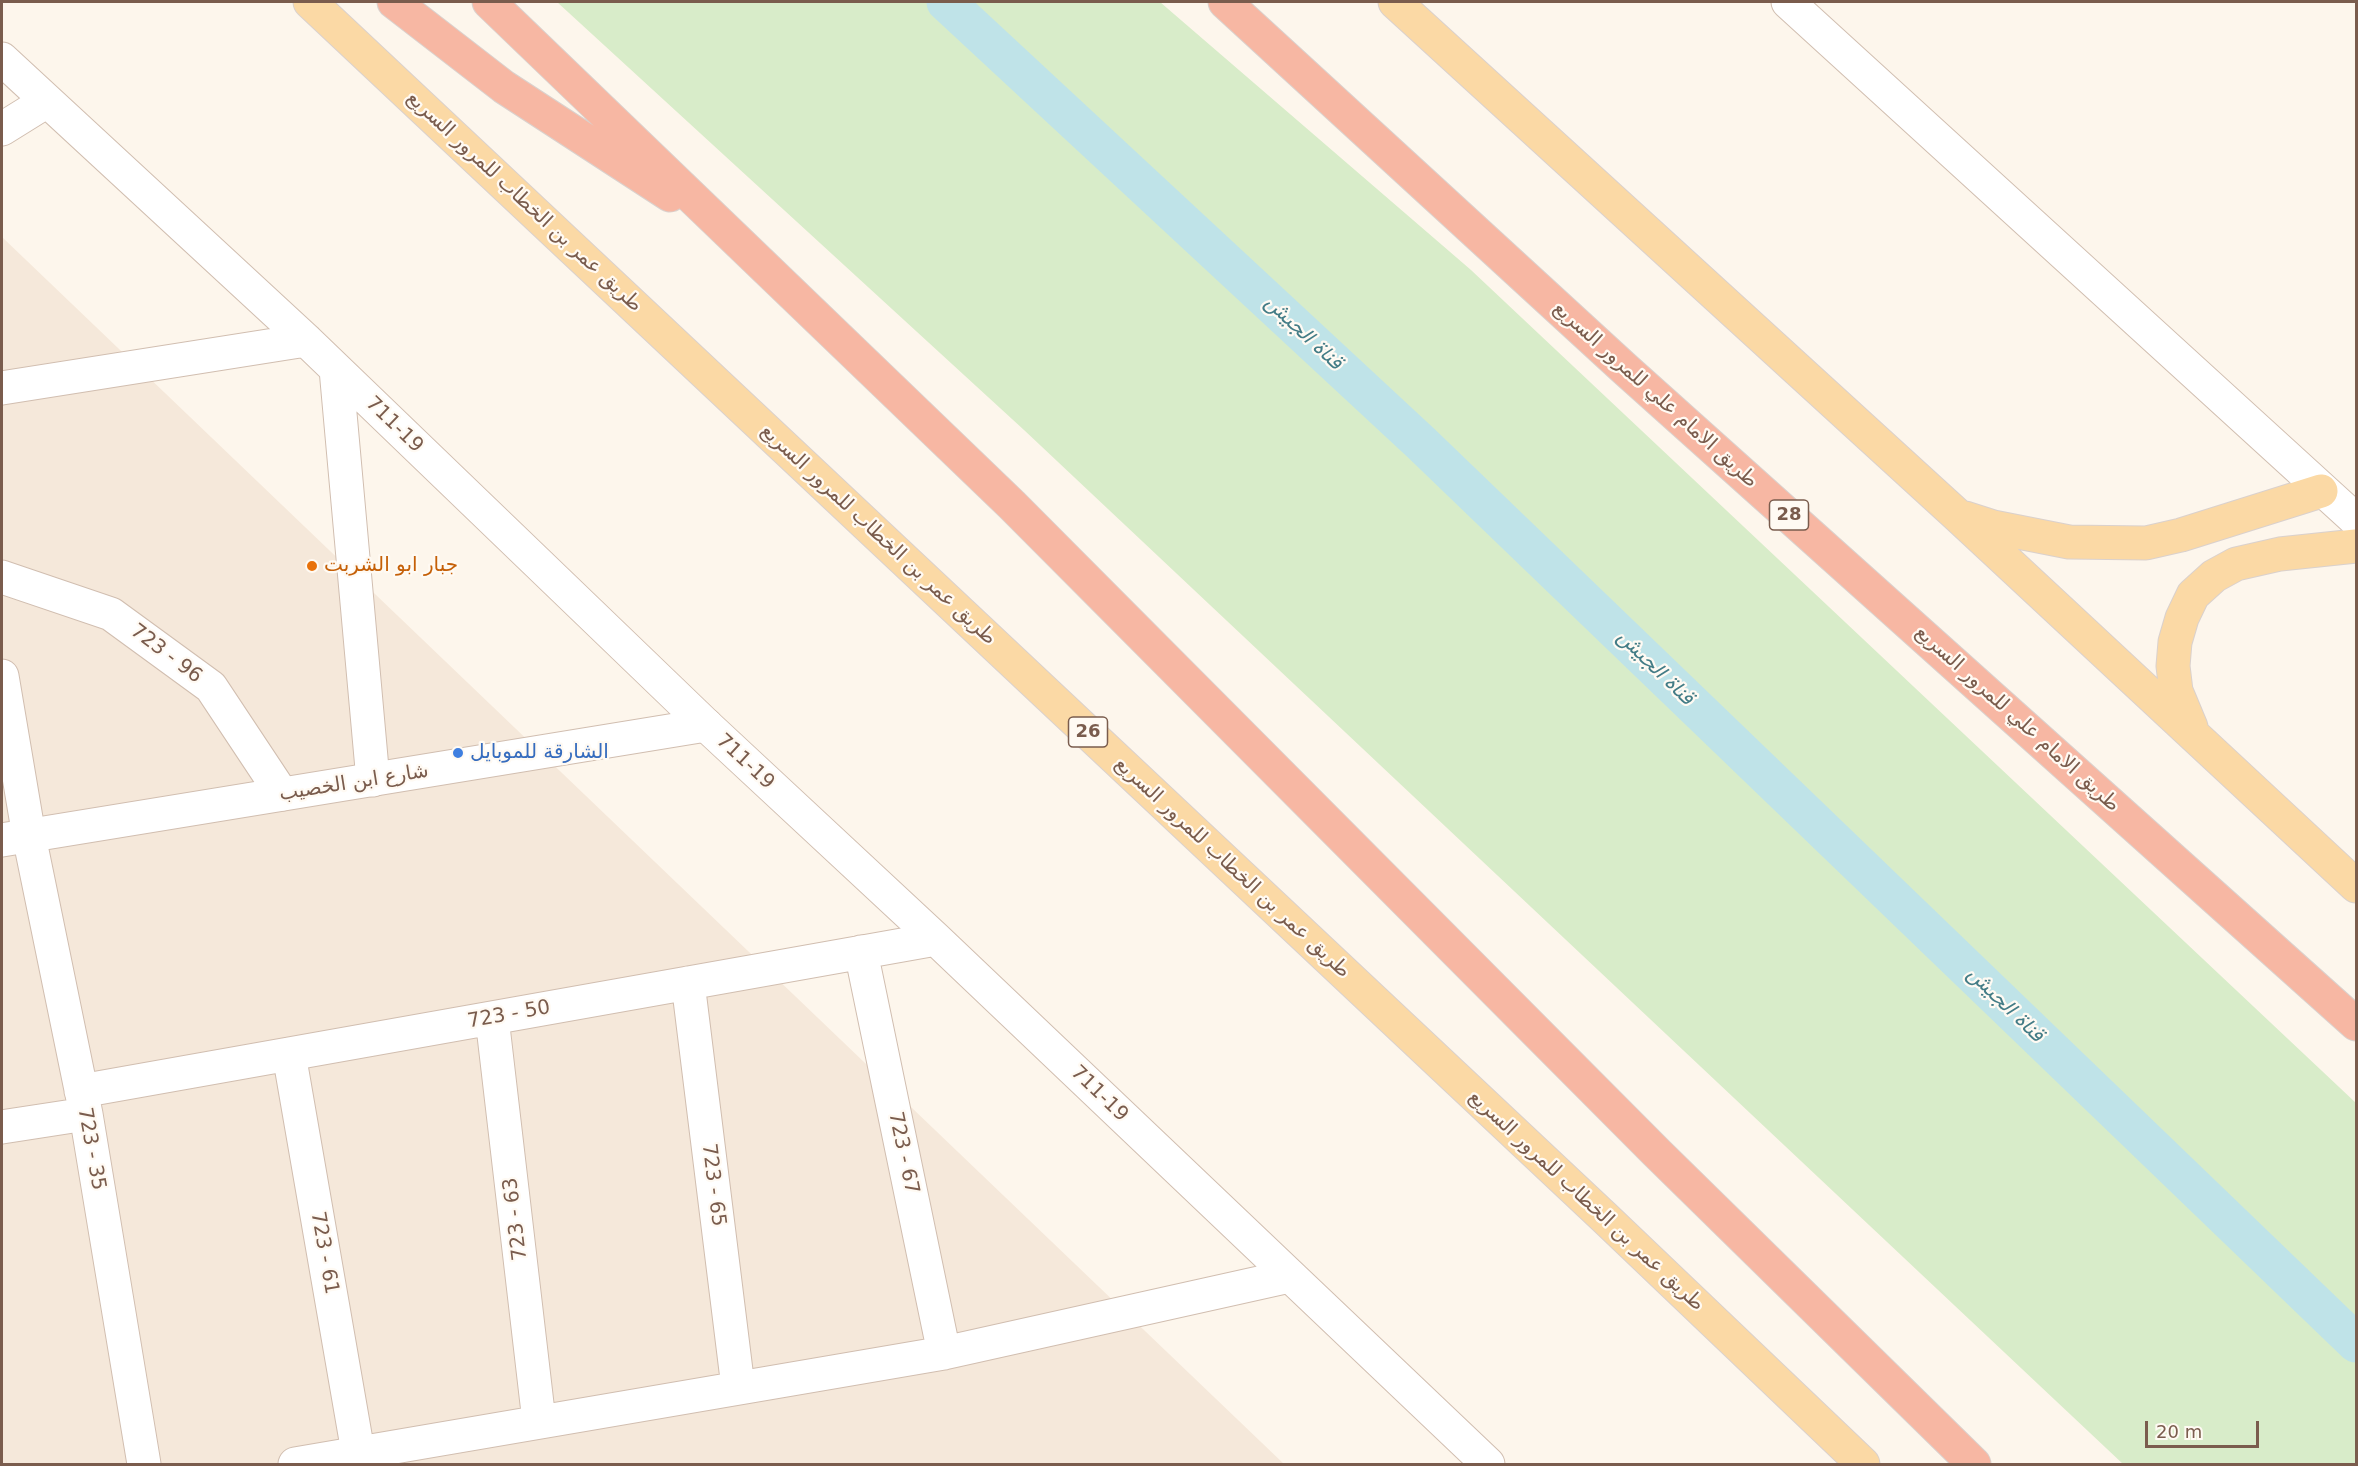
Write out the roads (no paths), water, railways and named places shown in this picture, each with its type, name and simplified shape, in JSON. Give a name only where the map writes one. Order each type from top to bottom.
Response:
[{"type":"highway","points":[[394,2],[504,87],[675,199],[762,265]]},
{"type":"highway","points":[[489,2],[1012,505],[1657,1153],[1974,1464]]},
{"type":"highway","name":"طريق الامام علي للمرور السريع","points":[[1225,2],[1625,369],[2356,1024]]},
{"type":"highway","points":[[1239,2],[1298,71]]},
{"type":"main road","name":"طريق عمر بن الخطاب للمرور السريع","points":[[310,2],[1578,1193],[1863,1464]]},
{"type":"main road","points":[[1395,2],[1957,515],[2356,886]]},
{"type":"main road","points":[[1957,515],[1993,527],[2069,542],[2146,543],[2181,535],[2321,491]]},
{"type":"main road","points":[[2196,736],[2184,714],[2176,691],[2173,666],[2175,642],[2182,618],[2193,595],[2214,576],[2236,564],[2280,554],[2356,546]]},
{"type":"street","points":[[1788,2],[2321,491],[2356,520]]},
{"type":"street","name":"711-19","points":[[2,59],[306,340],[706,725],[936,939],[1488,1464]]},
{"type":"street","points":[[2,129],[47,101]]},
{"type":"street","points":[[2,388],[306,340]]},
{"type":"street","points":[[336,369],[373,780]]},
{"type":"street","name":"723 - 96","points":[[2,577],[111,614],[211,687],[282,794]]},
{"type":"street","name":"723 - 35","points":[[2,676],[15,838],[83,1103],[144,1464]]},
{"type":"street","name":"شارع ابن الخصيب","points":[[15,838],[706,725]]},
{"type":"street","name":"723 - 50","points":[[2,1127],[83,1103],[289,1054],[936,939]]},
{"type":"street","name":"723 - 67","points":[[861,952],[944,1353]]},
{"type":"street","name":"723 - 65","points":[[688,983],[738,1387]]},
{"type":"street","name":"723 - 63","points":[[492,1018],[539,1421]]},
{"type":"street","name":"723 - 61","points":[[289,1054],[358,1452]]},
{"type":"street","points":[[295,1464],[944,1353],[1290,1276]]},
{"type":"waterway","name":"قناة الجيش","points":[[946,2],[1421,443],[2356,1343]]},
{"type":"place","name":"جبار ابو الشربت","points":[[312,566]]},
{"type":"place","name":"الشارقة للموبايل","points":[[458,753]]}]
